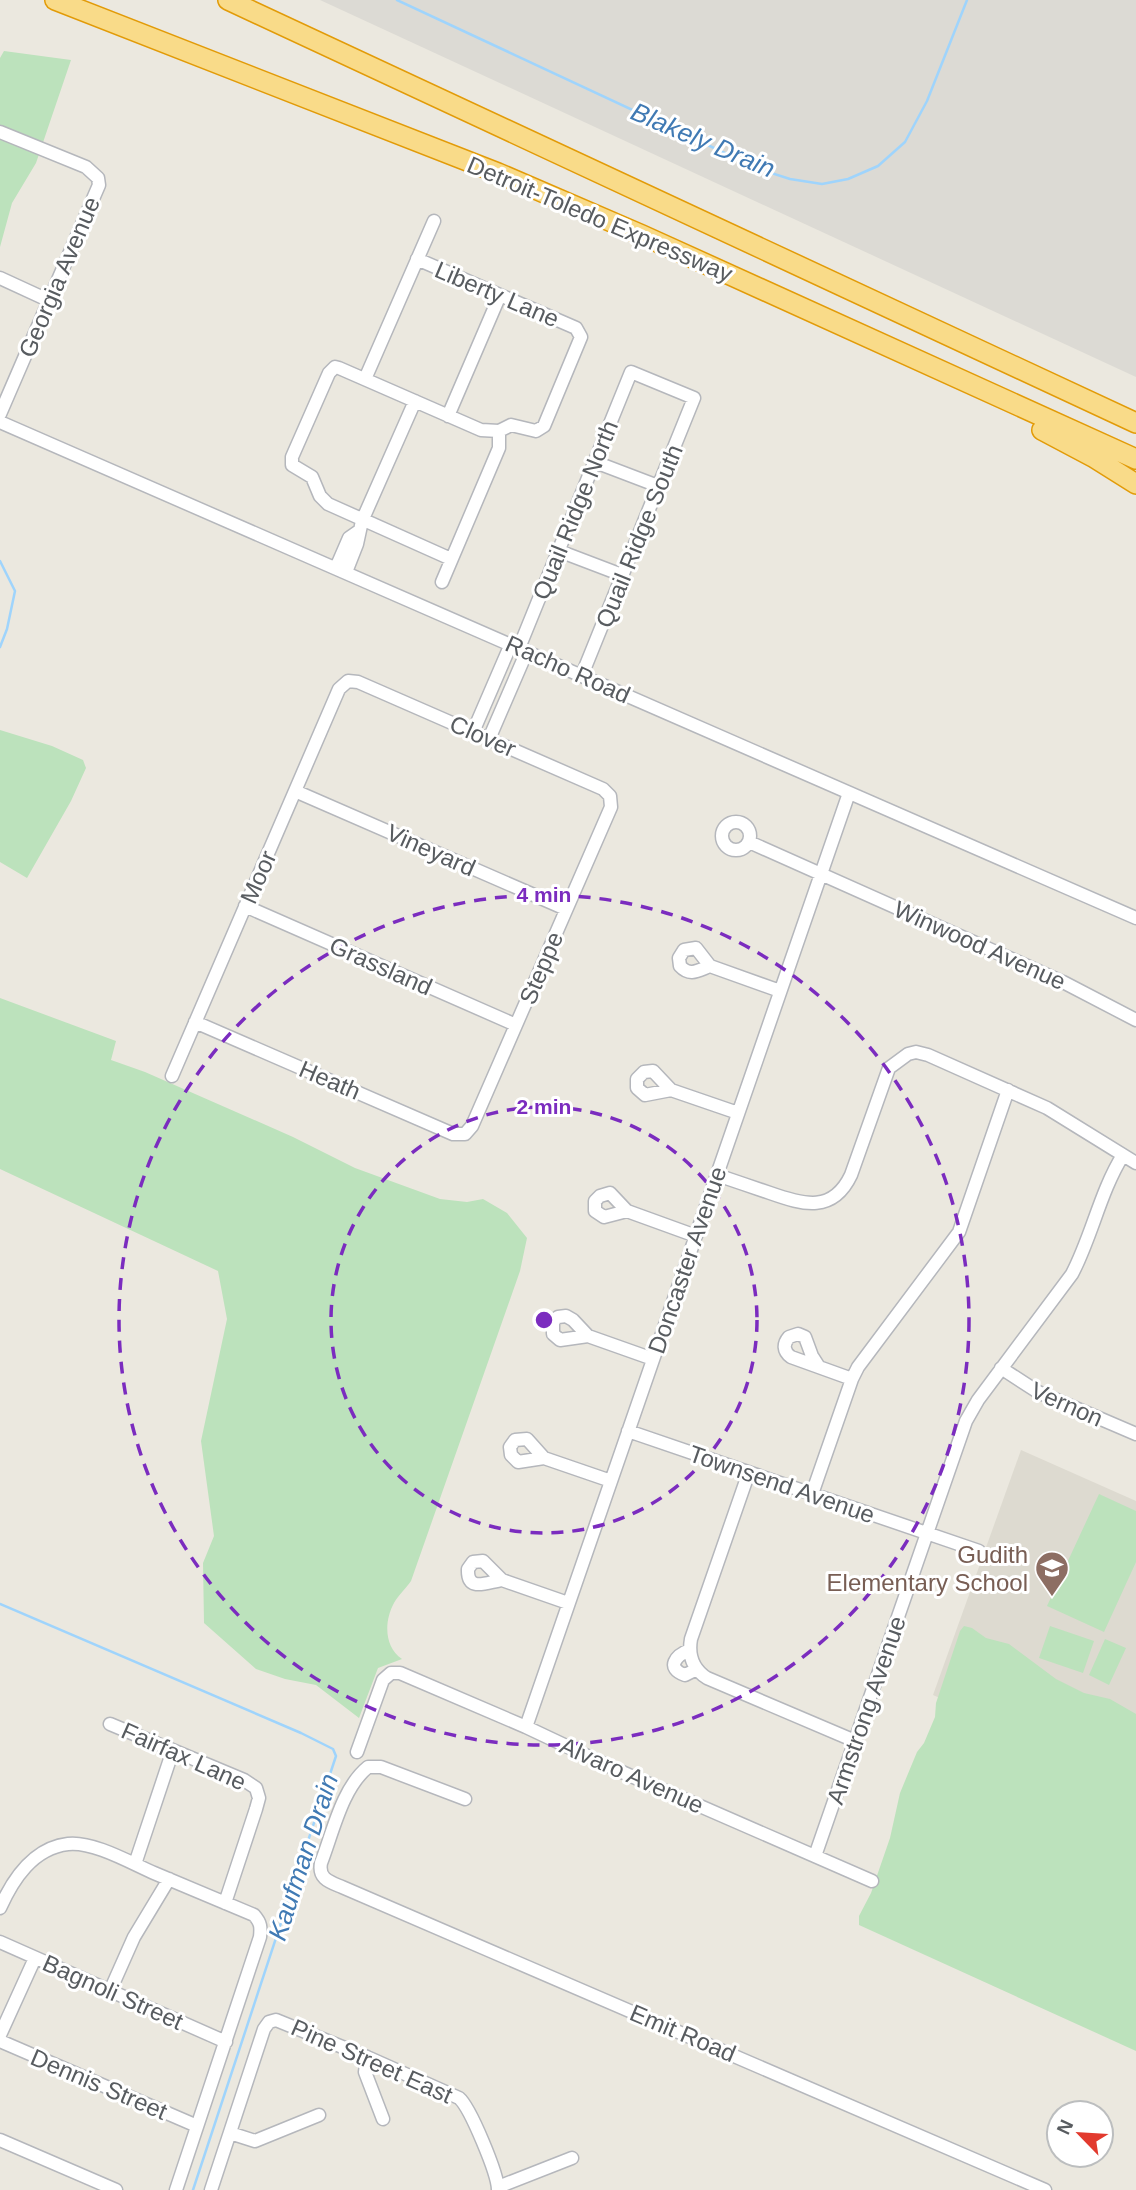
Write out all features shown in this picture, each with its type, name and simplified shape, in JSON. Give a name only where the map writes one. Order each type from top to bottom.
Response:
[{"type":"highway","name":"Detroit-Toledo Expressway","points":[[55,0],[498,173],[1136,459]]},
{"type":"highway","name":"Detroit-Toledo Expressway","points":[[228,0],[1136,423]]},
{"type":"highway","points":[[868,298],[956,330],[1136,409]]},
{"type":"highway","points":[[824,318],[906,364],[1055,436],[1136,484]]},
{"type":"street","name":"Georgia Avenue","points":[[0,132],[86,167],[98,178],[96,194],[0,414]]},
{"type":"street","points":[[365,379],[434,221]]},
{"type":"street","name":"Liberty Lane","points":[[417,259],[576,328],[580,333],[580,342],[544,426],[536,431],[511,425],[499,431]]},
{"type":"street","points":[[1,278],[50,301]]},
{"type":"street","points":[[448,415],[500,295]]},
{"type":"street","points":[[442,582],[499,448],[499,431],[481,430],[334,367],[292,457],[292,465],[312,477],[323,500],[360,526],[451,559]]},
{"type":"street","name":"Quail Ridge North","points":[[519,647],[631,372],[694,398]]},
{"type":"street","name":"Quail Ridge South","points":[[582,675],[694,398]]},
{"type":"street","points":[[341,570],[358,544],[360,526],[415,401]]},
{"type":"street","name":"Racho Road","points":[[0,422],[1136,918]]},
{"type":"street","points":[[595,462],[658,486]]},
{"type":"street","points":[[559,551],[622,575]]},
{"type":"street","points":[[473,732],[519,647]]},
{"type":"street","points":[[489,739],[519,647]]},
{"type":"street","name":"Clover","points":[[348,681],[358,682],[603,789],[612,800]]},
{"type":"street","name":"Moor","points":[[172,1076],[340,689],[348,681]]},
{"type":"street","name":"Vineyard","points":[[295,791],[566,909]]},
{"type":"street","name":"Doncaster Avenue","points":[[526,1727],[849,793]]},
{"type":"street","name":"Steppe","points":[[464,1134],[472,1126],[612,800]]},
{"type":"street","name":"Winwood Avenue","points":[[749,842],[1063,982],[1136,1020]]},
{"type":"street","name":"Grassland","points":[[245,906],[516,1025]]},
{"type":"street","points":[[710,966],[780,991]]},
{"type":"street","name":"Heath","points":[[195,1022],[453,1133],[464,1134]]},
{"type":"street","points":[[717,1175],[800,1203],[823,1202],[837,1195],[851,1175],[886,1075],[892,1065],[916,1052],[1008,1090],[1070,1121],[1136,1163]]},
{"type":"street","points":[[671,1090],[738,1113]]},
{"type":"street","points":[[812,1494],[852,1379],[864,1358],[959,1232],[1008,1090]]},
{"type":"street","name":"Armstrong Avenue","points":[[815,1856],[931,1536],[966,1421],[1001,1368],[1072,1274],[1106,1184],[1123,1155]]},
{"type":"street","points":[[626,1211],[696,1237]]},
{"type":"street","points":[[588,1336],[653,1359]]},
{"type":"street","points":[[819,1367],[852,1379]]},
{"type":"street","name":"Vernon","points":[[1001,1368],[1038,1392],[1136,1434]]},
{"type":"street","name":"Townsend Avenue","points":[[628,1431],[979,1551]]},
{"type":"street","points":[[544,1458],[611,1481]]},
{"type":"street","points":[[749,1472],[691,1639],[690,1650],[697,1669],[707,1678],[855,1741]]},
{"type":"street","points":[[502,1580],[568,1603]]},
{"type":"street","points":[[690,1650],[677,1657],[675,1668],[678,1673],[685,1675],[697,1669]]},
{"type":"street","name":"Alvaro Avenue","points":[[357,1752],[383,1680],[391,1673],[400,1673],[872,1881]]},
{"type":"street","name":"Fairfax Lane","points":[[110,1724],[244,1780],[257,1790],[259,1798],[256,1809],[225,1903]]},
{"type":"street","points":[[135,1864],[173,1750]]},
{"type":"street","name":"Emit Road","points":[[465,1799],[382,1767],[369,1766],[361,1773],[343,1807],[321,1863],[321,1875],[342,1888],[1045,2190]]},
{"type":"street","points":[[0,1908],[20,1871],[44,1853],[60,1846],[76,1844],[90,1846],[254,1915],[261,1926],[226,2042],[176,2190]]},
{"type":"street","points":[[110,1991],[134,1937],[169,1879]]},
{"type":"street","name":"Bagnoli Street","points":[[0,1942],[226,2042]]},
{"type":"street","points":[[0,2035],[35,1958]]},
{"type":"street","name":"Pine Street East","points":[[230,2133],[264,2029],[269,2022],[281,2021],[463,2101],[469,2109],[498,2188]]},
{"type":"street","name":"Dennis Street","points":[[0,2041],[197,2126]]},
{"type":"street","points":[[368,2057],[365,2073],[383,2119]]},
{"type":"street","points":[[211,2190],[230,2133],[255,2141],[319,2115]]},
{"type":"street","points":[[0,2140],[116,2190]]},
{"type":"street","points":[[498,2188],[572,2158]]},
{"type":"shaded area","points":[[320,0],[1136,0],[1136,377]]},
{"type":"shaded area","name":"Gudith Elementary School","points":[[1021,1450],[1136,1501],[1136,1786],[933,1695]]},
{"type":"green space","points":[[4,51],[71,60],[36,163],[12,203],[0,247],[0,58]]},
{"type":"green space","points":[[0,730],[52,746],[83,760],[86,768],[71,801],[27,878],[0,862]]},
{"type":"green space","points":[[0,998],[116,1041],[111,1060],[145,1072],[293,1137],[355,1168],[440,1199],[467,1202],[483,1199],[507,1213],[527,1238],[520,1271],[411,1581],[391,1610],[387,1625],[389,1641],[402,1659],[378,1668],[359,1718],[316,1685],[285,1679],[256,1669],[204,1623],[203,1563],[214,1536],[201,1441],[227,1319],[218,1271],[0,1169]]},
{"type":"green space","points":[[1099,1494],[1136,1511],[1136,1562],[1104,1632],[1047,1606]]},
{"type":"green space","points":[[964,1626],[986,1638],[1009,1644],[1056,1679],[1084,1693],[1110,1699],[1136,1714],[1136,2051],[859,1925],[859,1916],[871,1893],[890,1838],[900,1793],[935,1717],[936,1703]]},
{"type":"green space","points":[[1050,1626],[1094,1641],[1083,1673],[1039,1658]]},
{"type":"green space","points":[[1105,1639],[1126,1648],[1109,1685],[1089,1675]]},
{"type":"waterway","name":"Blakely Drain","points":[[397,0],[759,169],[790,179],[822,184],[848,179],[878,166],[905,142],[927,101],[967,0]]},
{"type":"waterway","name":"Blakely Drain","points":[[0,561],[15,591],[7,629],[0,647]]},
{"type":"waterway","name":"Kaufman Drain","points":[[0,1604],[301,1733],[333,1749],[336,1756],[193,2190]]},
{"type":"place","name":"Gudith Elementary School","points":[[1052,1598]]}]
